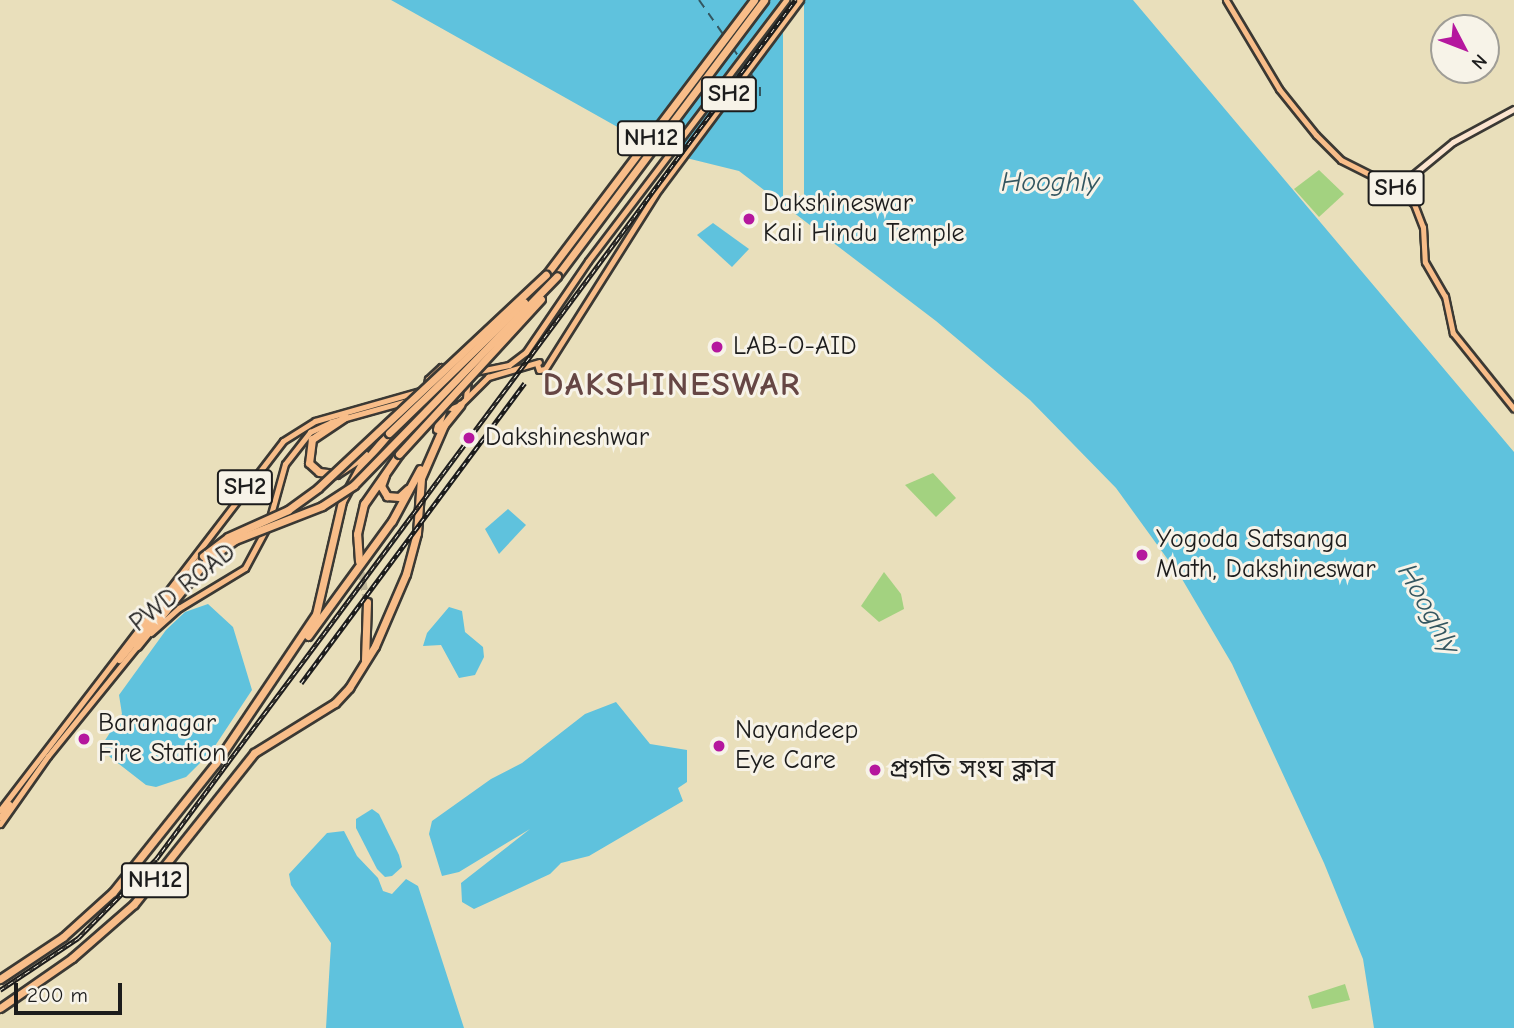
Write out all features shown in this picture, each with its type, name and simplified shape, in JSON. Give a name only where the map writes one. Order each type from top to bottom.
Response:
[{"type":"highway","name":"NH12","points":[[0,979],[51,946],[113,892],[211,770],[272,684],[321,601],[347,489],[389,433],[427,392],[506,321],[546,275],[754,0]]},
{"type":"highway","name":"NH12","points":[[359,561],[358,534],[364,504],[399,454],[519,324],[764,0]]},
{"type":"highway","points":[[118,659],[204,559],[228,537],[288,510],[318,488],[546,275]]},
{"type":"highway","points":[[137,646],[204,559],[235,540],[322,506],[354,485],[557,276]]},
{"type":"highway","points":[[361,670],[407,574],[416,540],[423,472],[444,425],[460,405]]},
{"type":"highway","points":[[272,684],[392,521],[416,478],[443,408]]},
{"type":"highway","points":[[345,417],[310,442],[308,460],[316,471],[336,474],[349,469],[389,433]]},
{"type":"highway","points":[[399,454],[383,478],[383,492],[399,497],[416,478]]},
{"type":"highway","name":"NH12","points":[[0,1007],[104,933],[153,881],[247,760],[335,703],[361,670],[369,638],[367,602]]},
{"type":"main road","name":"SH2","points":[[460,405],[488,377],[516,365],[786,0]]},
{"type":"main road","name":"SH2","points":[[427,392],[431,374],[441,367],[454,367],[465,374],[537,364],[541,371],[659,189],[800,0]]},
{"type":"main road","name":"SH6","points":[[1226,0],[1285,97],[1316,135],[1348,164],[1397,188],[1421,217],[1425,262],[1445,296],[1453,333],[1514,409]]},
{"type":"main road","points":[[1397,188],[1453,142],[1514,110]]},
{"type":"main road","points":[[465,374],[466,398]]},
{"type":"main road","points":[[427,392],[443,408],[460,405]]},
{"type":"main road","name":"PWD ROAD","points":[[0,824],[32,778],[137,646],[179,608],[244,568],[265,535],[281,475],[293,450],[317,428],[427,392]]},
{"type":"main road","name":"PWD ROAD","points":[[0,810],[283,441],[315,421],[427,392]]},
{"type":"main road","points":[[0,817],[32,778]]},
{"type":"green space","points":[[1319,170],[1344,194],[1319,217],[1294,189]]},
{"type":"green space","points":[[933,473],[956,498],[936,517],[905,485]]},
{"type":"green space","points":[[884,572],[901,594],[904,609],[879,622],[861,606]]},
{"type":"green space","points":[[1345,984],[1350,1000],[1312,1009],[1308,996]]},
{"type":"water","name":"Hooghly","points":[[391,0],[1133,0],[1514,452],[1514,1028],[1374,1028],[1363,959],[1324,863],[1232,664],[1182,579],[1116,488],[1030,400],[936,321],[739,171],[662,152]]},
{"type":"water","points":[[713,223],[749,249],[732,267],[697,235]]},
{"type":"water","points":[[508,509],[526,525],[499,554],[485,529]]},
{"type":"water","points":[[208,604],[233,627],[252,690],[211,752],[186,777],[156,787],[146,785],[110,757],[102,745],[122,714],[119,695],[166,630],[185,612]]},
{"type":"water","points":[[449,607],[462,611],[465,632],[483,647],[484,657],[475,675],[459,678],[441,645],[423,646],[427,633]]},
{"type":"water","points":[[616,702],[650,744],[687,750],[687,782],[678,788],[683,801],[589,856],[561,863],[550,874],[474,909],[462,902],[461,883],[530,829],[459,872],[442,876],[429,834],[432,821],[491,779],[522,763],[585,714]]},
{"type":"water","points":[[372,809],[379,814],[399,855],[402,867],[392,876],[385,877],[377,869],[356,828],[356,819]]},
{"type":"water","points":[[344,831],[357,856],[378,878],[383,891],[392,894],[406,879],[418,886],[464,1028],[326,1028],[331,943],[291,885],[289,874],[327,833]]},
{"type":"pier","points":[[783,0],[804,0],[804,196],[783,196]]},
{"type":"ferry route","points":[[699,0],[723,34]]},
{"type":"ferry route","points":[[732,47],[739,57]]},
{"type":"ferry route","points":[[742,61],[760,87],[760,96]]},
{"type":"tunnel","points":[[359,562],[367,602]]},
{"type":"railway","points":[[0,990],[78,938],[156,859],[795,0]]},
{"type":"railway","points":[[301,683],[525,383]]},
{"type":"place","name":"Dakshineswar Kali Hindu Temple","points":[[749,219]]},
{"type":"place","name":"LAB-O-AID","points":[[717,347]]},
{"type":"place","name":"Dakshineshwar","points":[[469,438]]},
{"type":"place","name":"Yogoda Satsanga Math, Dakshineswar","points":[[1142,555]]},
{"type":"place","name":"Baranagar Fire Station","points":[[84,739]]},
{"type":"place","name":"Nayandeep Eye Care","points":[[719,746]]},
{"type":"place","name":"প্রগতি সংঘ ক্লাব","points":[[875,770]]},
{"type":"district","name":"DAKSHINESWAR","points":[[672,385]]}]
